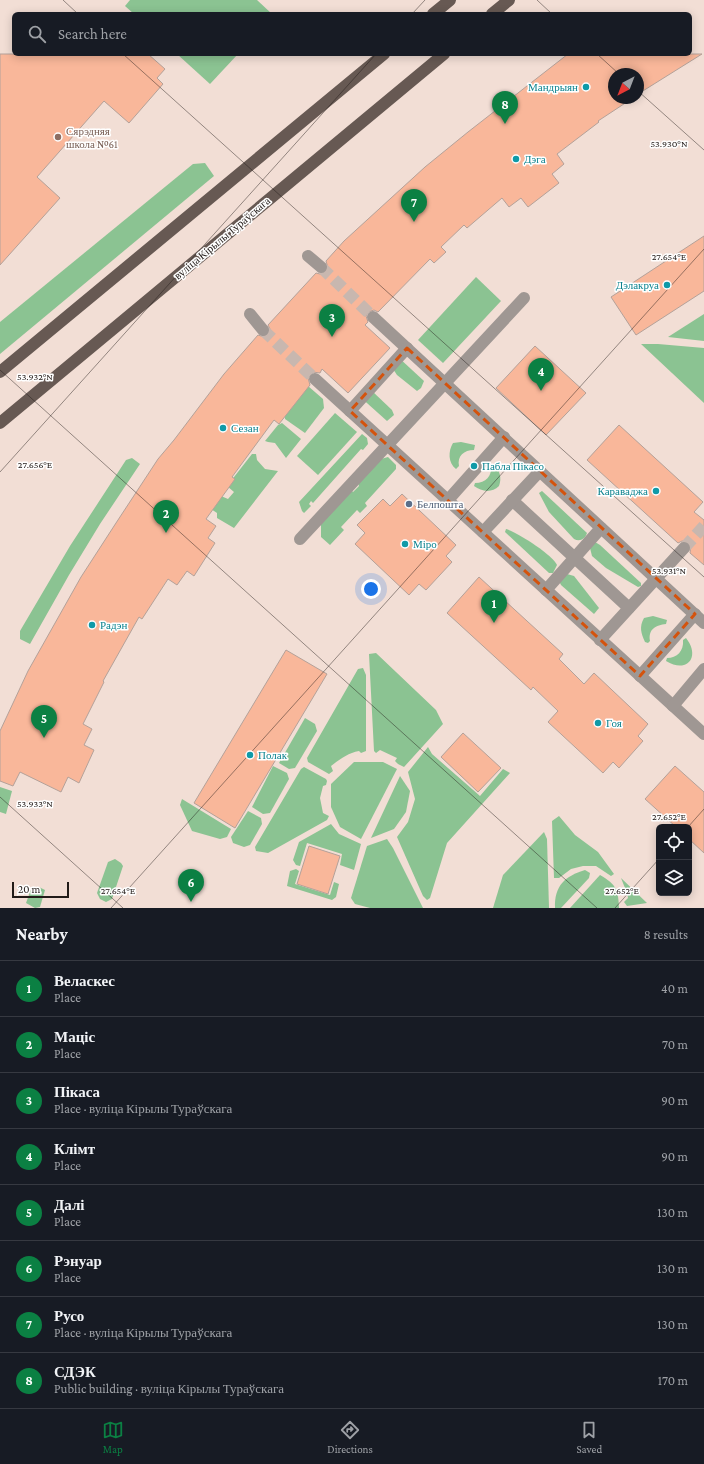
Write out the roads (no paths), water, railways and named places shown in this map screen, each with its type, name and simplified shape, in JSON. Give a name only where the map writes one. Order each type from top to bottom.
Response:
[{"type":"main road","points":[[435,12],[450,0]]},
{"type":"main road","points":[[495,12],[510,0]]},
{"type":"main road","points":[[0,372],[382,56]]},
{"type":"main road","name":"вуліца Кірылы Тураўскага","points":[[0,422],[442,56]]},
{"type":"street","points":[[308,256],[321,267]]},
{"type":"street","points":[[300,539],[524,298]]},
{"type":"street","points":[[250,314],[263,330]]},
{"type":"street","points":[[373,317],[704,623]]},
{"type":"street","points":[[350,411],[407,348]]},
{"type":"street","points":[[315,379],[704,734]]},
{"type":"street","points":[[448,500],[504,437]]},
{"type":"street","points":[[483,532],[540,471]]},
{"type":"street","points":[[512,500],[629,608]]},
{"type":"street","points":[[546,590],[601,528]]},
{"type":"street","points":[[600,640],[684,548]]},
{"type":"street","points":[[640,676],[695,614]]},
{"type":"street","points":[[673,706],[702,675]]},
{"type":"tunnel","points":[[321,267],[373,317]]},
{"type":"tunnel","points":[[263,330],[315,379]]},
{"type":"tunnel","points":[[684,548],[704,526]]},
{"type":"place","name":"Мандрыян","points":[[586,87]]},
{"type":"place","name":"СДЭК","points":[[505,124]]},
{"type":"place","name":"Сярэдняя школа №61","points":[[58,137]]},
{"type":"place","name":"Дэга","points":[[516,159]]},
{"type":"place","name":"Русо","points":[[414,222]]},
{"type":"place","name":"Дэлакруа","points":[[667,285]]},
{"type":"place","name":"Пікаса","points":[[332,337]]},
{"type":"place","name":"Клімт","points":[[541,391]]},
{"type":"place","name":"Сезан","points":[[223,428]]},
{"type":"place","name":"Пабла Пікасо","points":[[474,466]]},
{"type":"place","name":"Караваджа","points":[[656,491]]},
{"type":"place","name":"Белпошта","points":[[409,504]]},
{"type":"place","name":"Маціс","points":[[166,533]]},
{"type":"place","name":"Міро","points":[[405,544]]},
{"type":"place","name":"Веласкес","points":[[494,623]]},
{"type":"place","name":"Радэн","points":[[92,625]]},
{"type":"place","name":"Гоя","points":[[598,723]]},
{"type":"place","name":"Далі","points":[[44,738]]},
{"type":"place","name":"Полак","points":[[250,755]]},
{"type":"place","name":"Рэнуар","points":[[191,902]]}]
